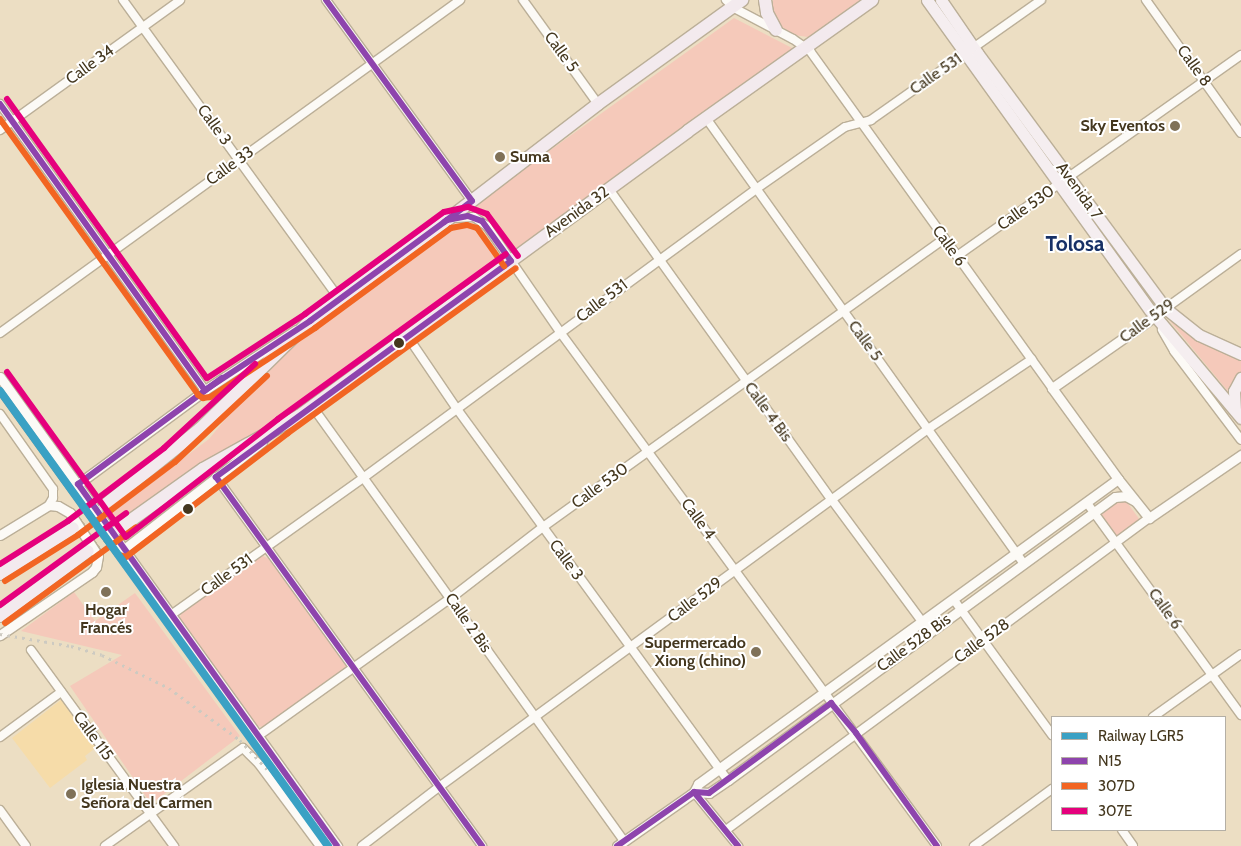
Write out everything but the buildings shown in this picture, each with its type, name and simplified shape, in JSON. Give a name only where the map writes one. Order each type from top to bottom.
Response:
[{"type":"highway","points":[[765,0],[768,18],[776,30]]},
{"type":"highway","name":"Avenida 32","points":[[120,528],[209,465],[283,426],[312,406],[706,118],[872,0]]},
{"type":"highway","points":[[105,505],[200,429],[310,321],[447,220],[734,2]]},
{"type":"highway","points":[[0,574],[73,528]]},
{"type":"highway","points":[[0,616],[88,550]]},
{"type":"main road","name":"Avenida 7","points":[[927,0],[1069,177],[1165,308],[1199,335],[1241,354]]},
{"type":"main road","name":"Avenida 7","points":[[941,0],[969,51],[1059,185],[1155,316],[1238,414]]},
{"type":"main road","points":[[1238,414],[1234,392],[1241,378]]},
{"type":"street","name":"Calle 3","points":[[123,0],[339,298]]},
{"type":"street","name":"Calle 34","points":[[0,130],[180,0]]},
{"type":"street","points":[[326,0],[472,201]]},
{"type":"street","name":"Calle 33","points":[[0,332],[460,0]]},
{"type":"street","name":"Calle 5","points":[[523,0],[598,104]]},
{"type":"street","name":"Calle 531","points":[[171,615],[363,478],[756,189],[844,127],[872,120],[1041,0]]},
{"type":"street","name":"Calle 8","points":[[1146,0],[1241,133]]},
{"type":"street","name":"Calle 6","points":[[734,2],[806,48],[862,122],[944,239],[1118,479],[1149,518]]},
{"type":"street","name":"Calle 530","points":[[957,256],[1241,55]]},
{"type":"street","points":[[0,104],[205,390]]},
{"type":"street","name":"Calle 5","points":[[706,118],[1024,564]]},
{"type":"street","name":"Calle 4 Bis","points":[[610,189],[745,381],[832,500],[923,623],[933,629]]},
{"type":"street","name":"Calle 4","points":[[447,220],[468,216],[482,221],[560,332],[649,451],[824,694],[856,733],[937,846]]},
{"type":"street","name":"Calle 530","points":[[258,736],[451,598],[542,527],[842,310],[944,239]]},
{"type":"street","name":"Calle 529","points":[[1052,388],[1241,254]]},
{"type":"street","name":"Avenida 7","points":[[1155,316],[1174,351],[1241,440]]},
{"type":"street","points":[[78,484],[205,390],[310,321]]},
{"type":"street","name":"Calle 3","points":[[408,337],[542,527],[728,780]]},
{"type":"street","name":"Calle 529","points":[[362,846],[534,717],[928,429],[1032,359]]},
{"type":"street","points":[[0,377],[337,846]]},
{"type":"street","name":"Calle 2 Bis","points":[[312,406],[451,598],[620,844]]},
{"type":"street","points":[[0,414],[54,489],[53,498],[49,505],[0,535]]},
{"type":"street","name":"Avenida 32","points":[[124,549],[283,426]]},
{"type":"street","name":"Calle 528","points":[[726,830],[1149,518],[1241,455]]},
{"type":"street","points":[[216,477],[482,846]]},
{"type":"street","name":"Calle 528 Bis","points":[[620,844],[694,792],[698,784],[923,623],[1118,479]]},
{"type":"street","name":"Calle 528 Bis","points":[[694,792],[708,793],[728,780],[1115,497],[1126,496],[1135,501]]},
{"type":"street","name":"Calle 6","points":[[1087,503],[1241,716]]},
{"type":"street","points":[[0,635],[92,572],[98,562],[96,550],[70,512],[63,507],[49,505]]},
{"type":"street","points":[[954,600],[1051,734]]},
{"type":"street","name":"Calle 115","points":[[31,650],[174,846]]},
{"type":"street","points":[[1154,716],[1241,654]]},
{"type":"street","points":[[0,737],[61,692]]},
{"type":"street","points":[[105,846],[242,748],[259,764],[320,846]]},
{"type":"street","points":[[974,846],[1051,790]]},
{"type":"street","points":[[694,792],[738,846]]},
{"type":"street","points":[[0,810],[26,846]]},
{"type":"street","points":[[1123,831],[1134,846]]},
{"type":"shaded area","points":[[773,0],[862,0],[817,33],[808,37],[794,35],[778,24],[773,14]]},
{"type":"shaded area","points":[[734,18],[792,48],[793,51],[513,253],[485,217],[467,210]]},
{"type":"shaded area","points":[[455,223],[471,226],[498,260],[292,415],[117,525],[109,514],[209,439],[279,353]]},
{"type":"shaded area","points":[[1169,320],[1194,339],[1241,360],[1241,372],[1233,383],[1231,395]]},
{"type":"shaded area","points":[[1119,500],[1126,501],[1140,520],[1117,537],[1100,516]]},
{"type":"shaded area","points":[[263,556],[269,559],[347,670],[262,727],[255,725],[181,622],[180,617],[181,614],[257,557]]},
{"type":"shaded area","points":[[74,592],[95,621],[135,593],[240,736],[151,804],[70,686],[122,655],[21,631]]},
{"type":"shaded area","points":[[62,699],[98,746],[85,756],[87,760],[50,788],[12,738]]},
{"type":"tunnel","points":[[73,528],[105,505]]},
{"type":"tunnel","points":[[88,551],[120,528]]},
{"type":"railway","points":[[0,634],[71,646],[102,655],[169,688],[240,740],[267,769]]},
{"type":"rail line","name":"LGR5","points":[[0,391],[328,846]]},
{"type":"transit line","name":"N15","points":[[326,0],[472,201],[444,222]]},
{"type":"transit line","name":"307E","points":[[7,99],[207,378],[305,314],[444,212],[468,207],[487,214],[518,256]]},
{"type":"transit line","name":"N15","points":[[0,104],[205,390]]},
{"type":"transit line","name":"307D","points":[[0,119],[198,395],[203,398],[210,397],[315,328],[451,228],[467,225],[477,228],[504,266]]},
{"type":"transit line","name":"N15","points":[[205,390],[310,321],[447,220],[468,216],[482,221],[511,261],[216,477],[482,846]]},
{"type":"transit line","name":"307E","points":[[7,372],[126,537],[278,419],[506,254]]},
{"type":"transit line","name":"307D","points":[[0,392],[117,554],[126,557],[288,433],[516,268]]},
{"type":"transit line","name":"307E","points":[[0,564],[68,521],[164,448],[255,364]]},
{"type":"transit line","name":"307D","points":[[5,581],[78,535],[175,462],[267,376]]},
{"type":"transit line","name":"N15","points":[[222,378],[78,484],[337,846]]},
{"type":"transit line","name":"307E","points":[[0,605],[126,513]]},
{"type":"transit line","name":"307D","points":[[5,623],[136,527]]},
{"type":"transit line","name":"N15","points":[[617,846],[694,792],[709,793],[831,703],[856,733],[937,846]]},
{"type":"transit line","name":"N15","points":[[694,792],[738,846]]},
{"type":"place","name":"Sky Eventos","points":[[1175,126]]},
{"type":"place","name":"Suma","points":[[500,157]]},
{"type":"place","name":"Hogar Francés","points":[[106,592]]},
{"type":"place","name":"Supermercado Xiong (chino)","points":[[756,652]]},
{"type":"place","name":"Iglesia Nuestra Señora del Carmen","points":[[71,794]]},
{"type":"district","name":"Tolosa","points":[[1075,244]]}]
